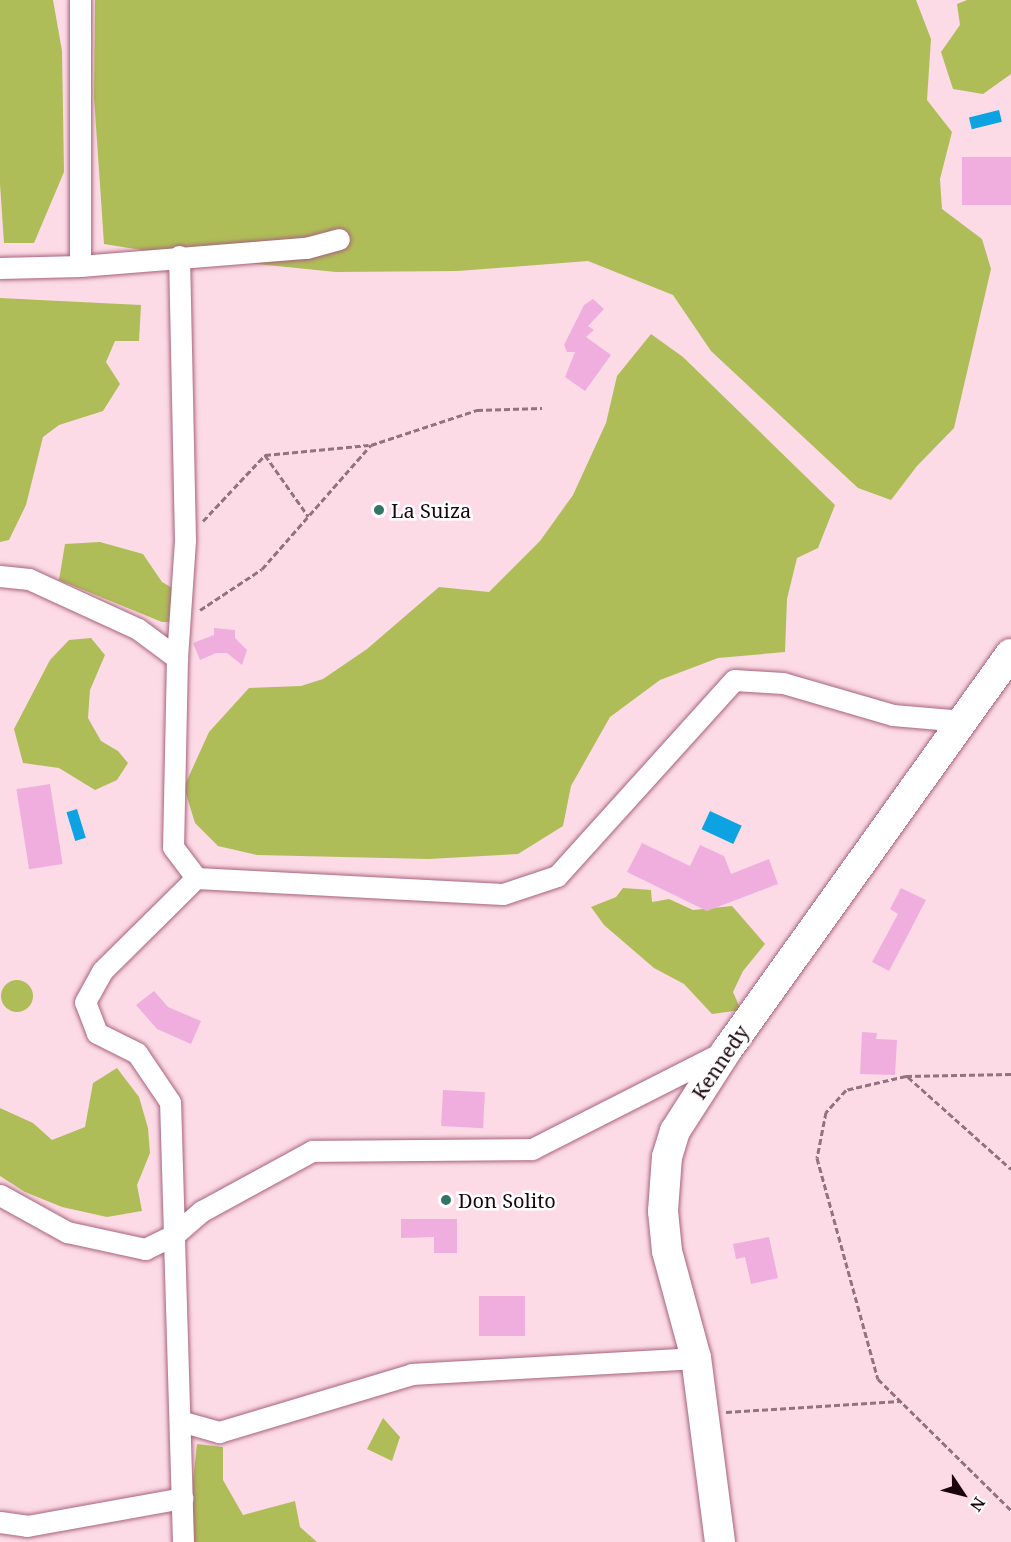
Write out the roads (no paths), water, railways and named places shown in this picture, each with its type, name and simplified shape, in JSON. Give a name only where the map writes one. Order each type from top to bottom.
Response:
[{"type":"main road","name":"Kennedy","points":[[720,1542],[696,1358],[668,1251],[663,1211],[667,1157],[675,1131],[727,1050],[1011,654]]},
{"type":"street","points":[[80,0],[80,266]]},
{"type":"street","points":[[0,268],[80,266],[179,256],[306,248],[339,239]]},
{"type":"street","points":[[179,256],[185,540],[177,658],[173,847],[195,878]]},
{"type":"street","points":[[0,576],[30,579],[138,629],[177,658]]},
{"type":"street","points":[[183,1542],[170,1102],[137,1053],[97,1033],[85,1002],[102,971],[195,878],[503,894],[557,876],[734,680],[783,683],[893,715],[963,721]]},
{"type":"street","points":[[0,1194],[67,1232],[145,1249],[174,1235],[202,1211],[312,1151],[532,1149],[727,1050]]},
{"type":"street","points":[[180,1421],[219,1432],[412,1374],[696,1358]]},
{"type":"street","points":[[0,1522],[27,1526],[182,1497]]},
{"type":"water","points":[[999,110],[1002,122],[972,129],[969,117]]},
{"type":"water","points":[[77,809],[86,838],[75,841],[66,812]]},
{"type":"water","points":[[710,811],[742,826],[733,844],[702,829]]},
{"type":"place","name":"La Suiza","points":[[379,510]]},
{"type":"place","name":"Don Solito","points":[[446,1200]]}]
